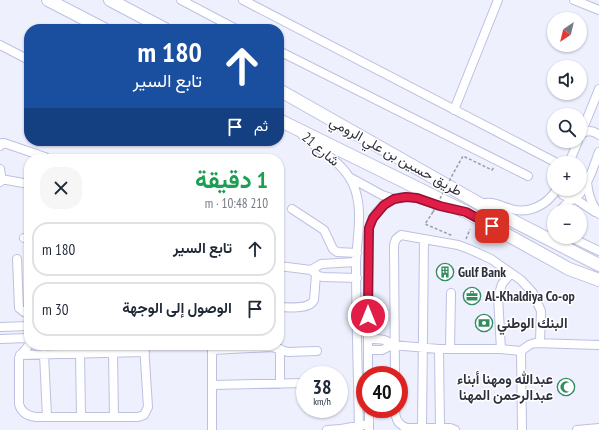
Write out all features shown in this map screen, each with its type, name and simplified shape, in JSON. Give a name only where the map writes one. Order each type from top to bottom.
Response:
[{"type":"highway","points":[[48,0],[94,24]]},
{"type":"highway","points":[[110,0],[156,24]]},
{"type":"highway","name":"طريق حسين بن علي الرومي","points":[[284,93],[480,204],[599,265]]},
{"type":"highway","name":"طريق حسين بن علي الرومي","points":[[284,123],[466,212],[569,269],[599,280]]},
{"type":"highway","points":[[569,269],[599,287]]},
{"type":"street","points":[[181,0],[227,24]]},
{"type":"street","points":[[243,0],[547,158]]},
{"type":"street","points":[[454,110],[498,0]]},
{"type":"street","points":[[574,0],[599,10]]},
{"type":"street","points":[[0,45],[24,57]]},
{"type":"street","points":[[284,54],[528,176]]},
{"type":"street","points":[[587,119],[599,89]]},
{"type":"street","name":"شارع 21","points":[[297,130],[310,142],[337,162],[348,176],[358,202],[359,221],[356,262],[359,428]]},
{"type":"street","points":[[587,132],[591,131],[599,135]]},
{"type":"street","points":[[0,146],[4,143],[34,154]]},
{"type":"street","points":[[599,152],[587,182],[589,196],[594,208],[599,214]]},
{"type":"street","points":[[0,169],[0,180],[24,183]]},
{"type":"street","points":[[348,176],[382,195],[394,199]]},
{"type":"street","points":[[480,204],[493,202],[515,210],[530,210],[544,204],[551,196]]},
{"type":"street","points":[[566,196],[599,214]]},
{"type":"street","points":[[566,204],[577,196]]},
{"type":"street","points":[[368,366],[368,239],[369,228],[376,213],[384,205],[394,199],[412,197],[466,212]]},
{"type":"street","points":[[292,209],[324,230],[332,249],[336,252],[357,253]]},
{"type":"street","points":[[394,366],[393,345],[395,242],[398,236],[404,234],[458,245],[469,249],[491,260],[530,288],[539,304],[541,317],[540,342]]},
{"type":"street","points":[[357,239],[362,235],[368,239]]},
{"type":"street","points":[[422,428],[424,238]]},
{"type":"street","points":[[584,244],[599,251]]},
{"type":"street","points":[[17,259],[19,308],[24,312]]},
{"type":"street","points":[[284,307],[308,306],[313,303],[314,272],[318,265],[356,262]]},
{"type":"street","points":[[284,266],[314,272],[323,277],[357,278]]},
{"type":"street","points":[[501,349],[498,297],[502,284],[511,273]]},
{"type":"street","points":[[450,349],[451,293]]},
{"type":"street","points":[[0,327],[24,326]]},
{"type":"street","points":[[0,339],[24,338]]},
{"type":"street","points":[[368,339],[383,340],[393,345],[439,349],[501,349],[521,351],[529,345],[540,342],[599,345]]},
{"type":"street","points":[[368,350],[382,350],[393,345]]},
{"type":"street","points":[[439,349],[440,428]]},
{"type":"street","points":[[25,350],[20,355],[20,407],[29,415],[47,417],[138,417],[144,415],[148,408],[144,350]]},
{"type":"street","points":[[20,355],[84,351],[113,352],[128,350]]},
{"type":"street","points":[[212,350],[212,430]]},
{"type":"street","points":[[280,350],[280,384]]},
{"type":"street","points":[[283,350],[288,352],[317,351]]},
{"type":"street","points":[[81,417],[84,351]]},
{"type":"street","points":[[521,351],[522,430]]},
{"type":"street","points":[[113,352],[114,417]]},
{"type":"street","points":[[44,354],[47,417]]},
{"type":"street","points":[[212,385],[296,383]]},
{"type":"street","points":[[396,418],[403,427],[407,428],[450,428],[455,430]]},
{"type":"street","points":[[327,430],[369,427]]},
{"type":"street","points":[[577,430],[599,428]]},
{"type":"path","points":[[453,236],[425,224],[433,212],[462,156],[492,170]]},
{"type":"path","points":[[466,241],[470,229]]},
{"type":"place","name":"Gulf Bank","points":[[445,272]]},
{"type":"place","name":"Al-Khaldiya Co-op","points":[[472,296]]},
{"type":"place","name":"البنك الوطني","points":[[484,323]]},
{"type":"place","name":"عبدالله ومهنا أبناء عبدالرحمن المهنا","points":[[566,387]]},
{"type":"route","points":[[368,316],[368,233],[373,218],[379,209],[384,205],[394,199],[412,197],[466,212],[492,226]]}]
